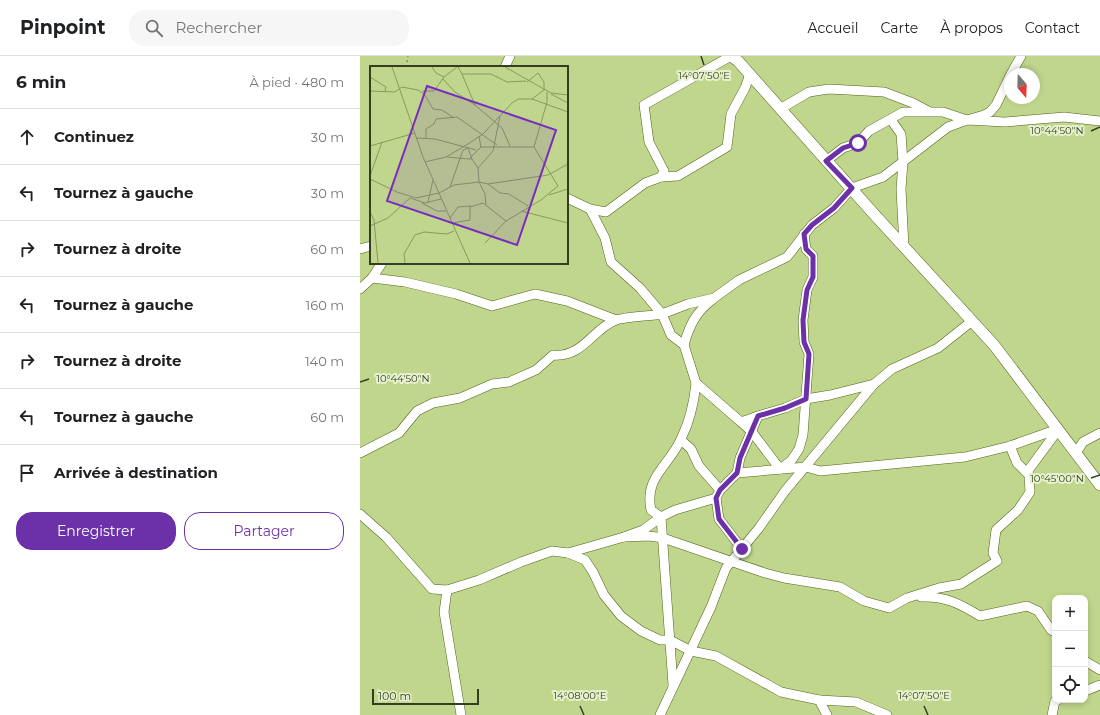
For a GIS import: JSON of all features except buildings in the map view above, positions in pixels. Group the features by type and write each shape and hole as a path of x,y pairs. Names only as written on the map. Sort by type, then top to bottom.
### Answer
{"main road":[{"path":"731,56 750,74 826,161 994,345 1100,485"}],"street":[{"path":"505,66 510,56"},
{"path":"661,177 664,171 649,142 644,105 731,56"},
{"path":"1015,68 1021,56"},
{"path":"568,198 590,209 606,212 645,182 661,177 678,176 727,147 731,114 745,88 750,74"},
{"path":"673,686 661,517 651,510 648,497 652,484 681,440 694,407 696,383 684,345 690,324 701,308 739,280 787,257 812,225 834,208 852,188 878,179 903,162 948,127 984,114 993,109 1004,88"},
{"path":"780,109 809,92 830,89 884,92 930,111"},
{"path":"826,161 843,148 858,143 869,131 903,112 943,112 967,120 1005,122 1064,117 1100,121"},
{"path":"891,120 901,134 903,162 901,189 904,247"},
{"path":"590,209 604,238 611,262 640,288 662,314 671,335 684,345"},
{"path":"780,469 791,461 799,449 803,434 809,354 804,342 803,320 807,290 813,277 813,256 806,249 804,234"},
{"path":"360,249 370,246"},
{"path":"360,289 372,278 381,264"},
{"path":"372,278 405,282 456,294 492,306 534,294 567,301 616,320"},
{"path":"360,453 399,433 417,411 433,403 460,398 492,384 509,382 536,370 553,356 562,356 581,348 588,340 616,320 662,314 688,304 714,298"},
{"path":"660,715 691,650 726,568 785,491 874,384 892,369 938,348 972,321"},
{"path":"696,383 752,432 780,469"},
{"path":"741,422 785,408 806,399 830,396 874,384"},
{"path":"568,553 643,530 674,510 718,494 737,473 740,458 758,416"},
{"path":"737,473 806,467 820,471 965,457 1010,446 1058,429"},
{"path":"1026,472 1058,429"},
{"path":"1076,453 1084,442 1100,433"},
{"path":"681,440 691,449 699,466 718,494 719,519 742,549"},
{"path":"624,537 649,536 663,538 784,578 840,587 864,601 888,608 907,598 939,588 961,584 997,561 993,553 996,530 1018,510 1030,492 1030,475 1017,463 1010,446"},
{"path":"360,514 386,537 432,589 447,590 479,580 521,562 552,551 568,553 585,560 593,572 604,595 621,616 641,631 660,640 670,640 691,650 716,656 781,692 819,700 856,702 887,715"},
{"path":"447,590 444,612 461,715"},
{"path":"907,598 932,597 956,602 980,616 1027,606 1038,611 1053,631"},
{"path":"1088,663 1100,670"},
{"path":"1088,690 1100,685"},
{"path":"819,700 828,715"},
{"path":"1052,715 1055,703"}],"path":[{"path":"406,66 408,56"}],"route":[{"path":"742,549 719,519 716,507 716,498 720,490 737,473 740,458 758,416 785,408 806,399 809,354 804,342 805,330 803,320 807,290 813,277 813,256 806,249 804,234 812,225 834,208 852,188 826,161 843,148 858,143"}]}
